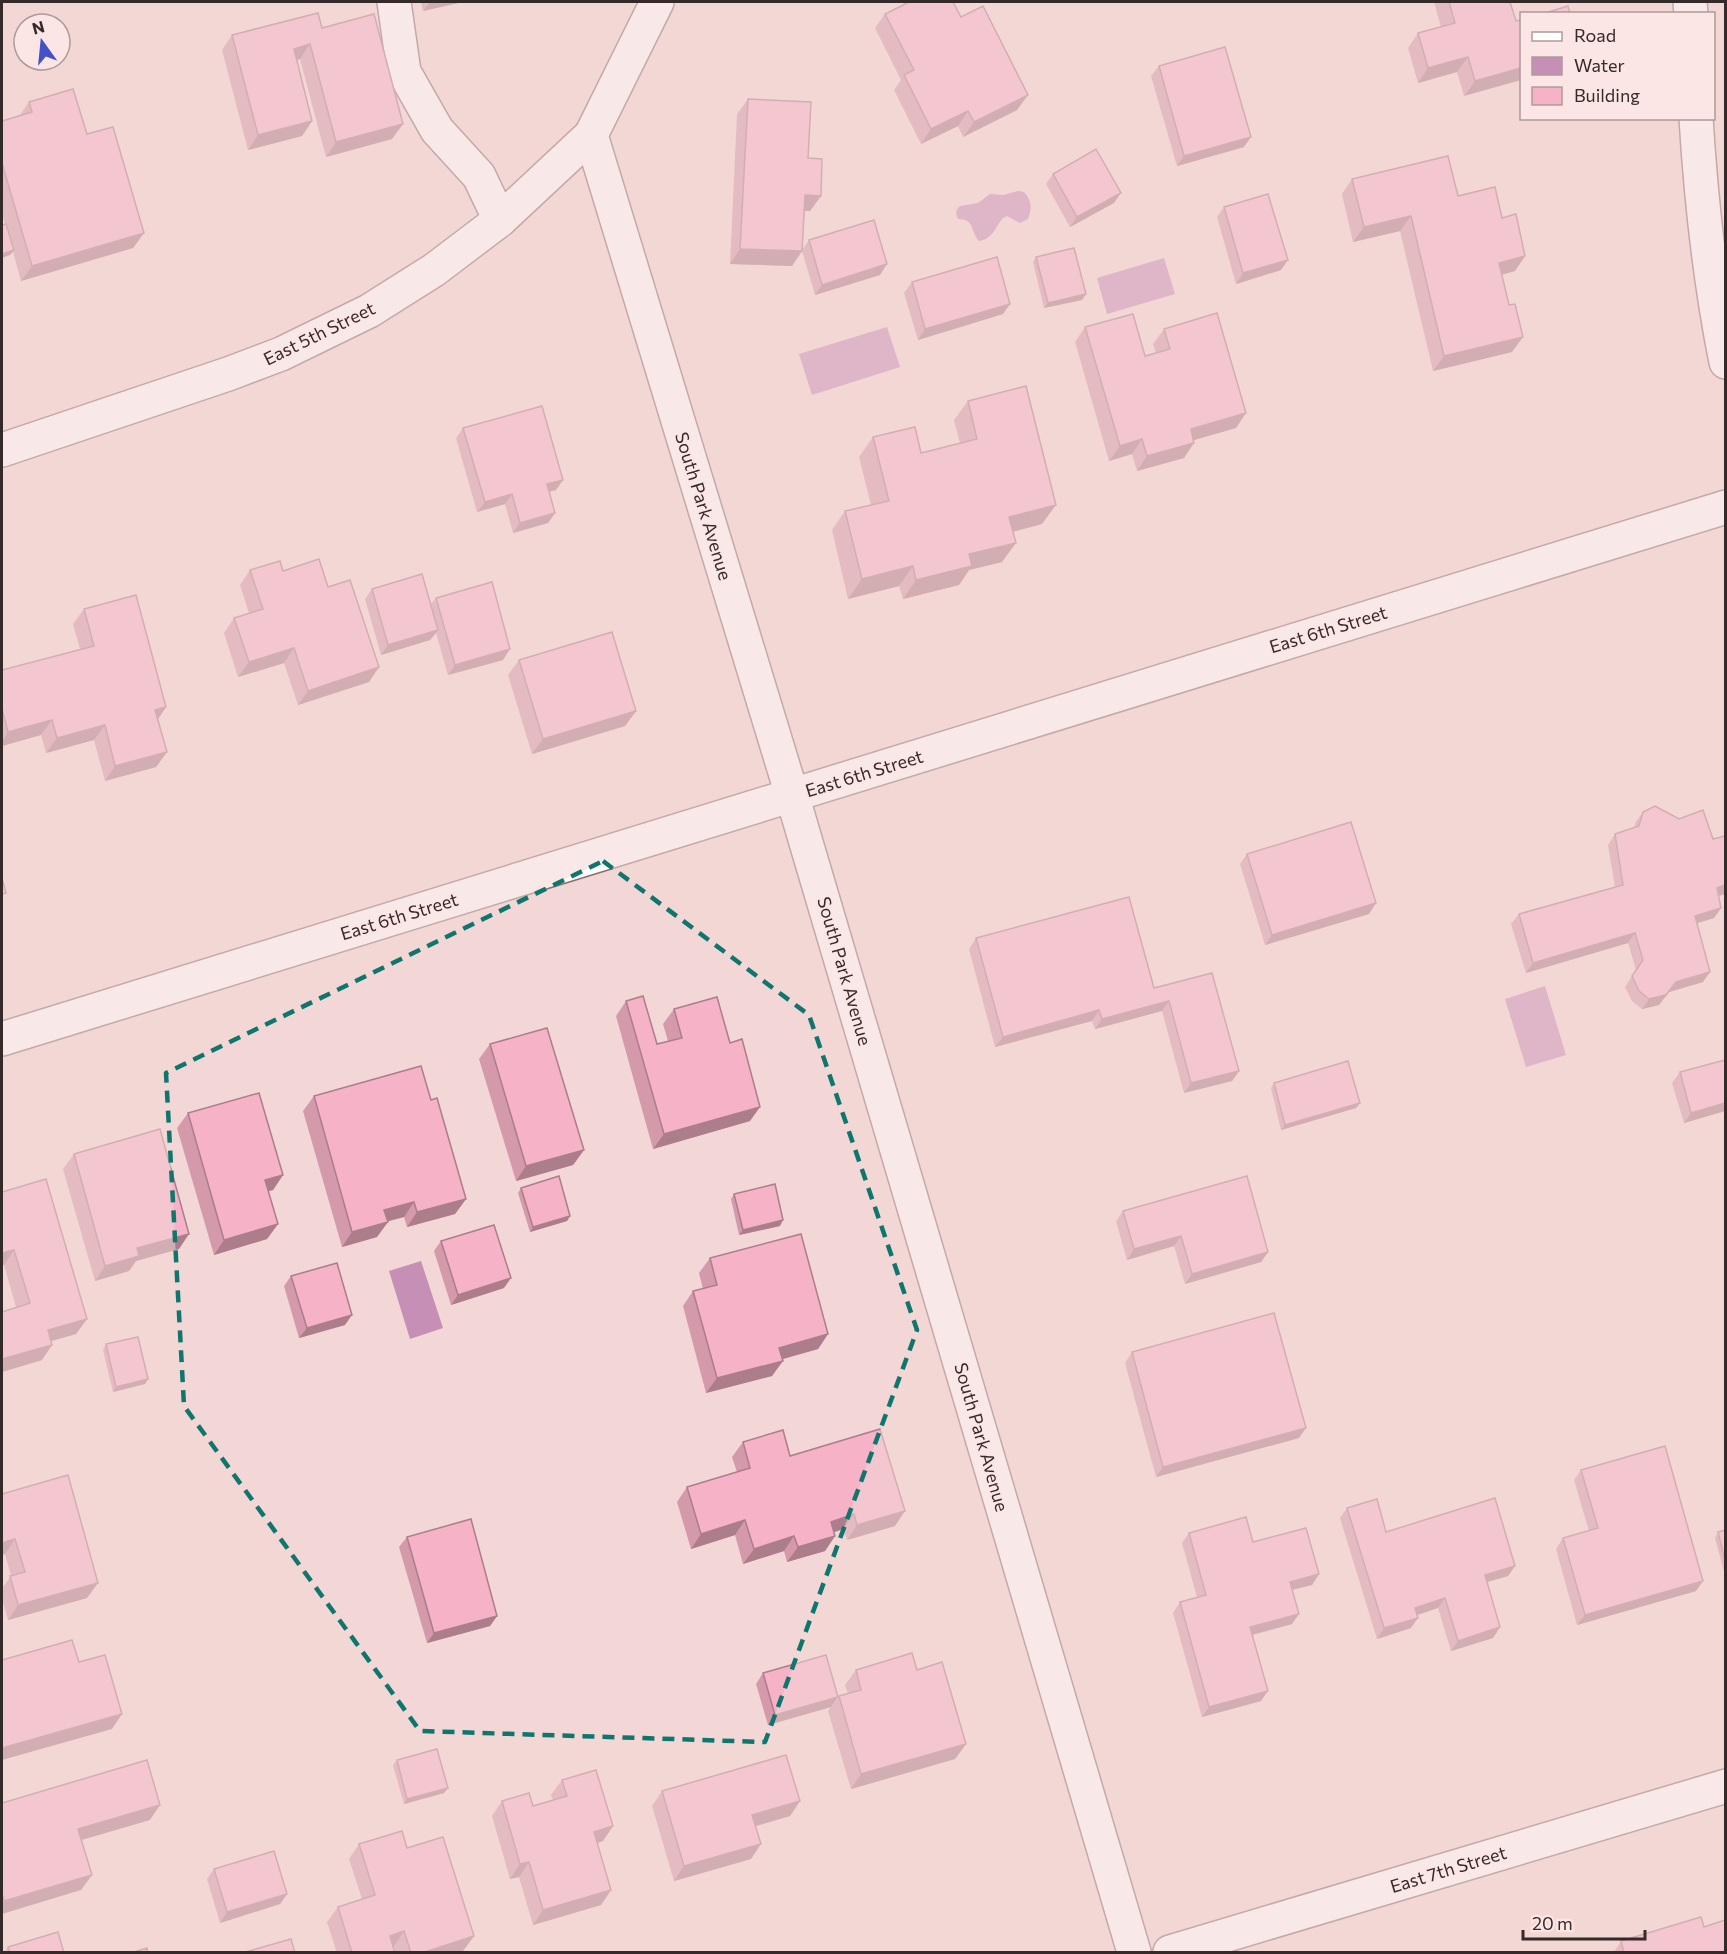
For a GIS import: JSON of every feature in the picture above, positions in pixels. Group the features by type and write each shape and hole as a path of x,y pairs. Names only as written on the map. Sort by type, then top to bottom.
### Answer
{"street":[{"path":"394,2 404,72 437,130 479,176 500,220"},
{"path":"591,135 657,2"},
{"path":"1696,120 1704,220 1725,362"},
{"name":"East 5th Street","path":"2,450 281,354 369,310 434,270 500,220 591,135"},
{"name":"South Park Avenue","path":"591,135 792,795 1134,1953"},
{"name":"East 6th Street","path":"2,1039 1725,507"},
{"name":"East 7th Street","path":"1170,1953 1725,1786"}],"highlighted area":[{"path":"603,861 809,1015 917,1330 765,1742 420,1731 184,1406 166,1073"}],"water":[{"path":"1018,191 1024,192 1029,198 1028,219 1020,223 1007,216 984,240 979,241 970,223 958,219 956,213 960,206 978,203 990,194 1003,195"},
{"path":"1164,258 1175,294 1107,314 1097,278"},
{"path":"887,327 900,367 812,395 799,354"},
{"path":"1545,986 1566,1055 1526,1067 1505,999"},
{"path":"421,1261 443,1328 410,1339 389,1271"}],"building":[{"path":"909,2 953,2 961,17 983,6 1028,95 974,122 968,111 931,129 904,75 914,70 885,14"},
{"path":"1449,2 1510,2 1516,21 1520,20 1520,68 1475,81 1468,57 1428,68 1418,33 1455,23"},
{"path":"1568,6 1570,12 1548,12"},
{"path":"318,13 322,28 374,14 403,124 336,142 310,44 294,49 312,121 258,135 232,35"},
{"path":"1225,47 1251,137 1184,156 1159,66"},
{"path":"73,89 87,134 113,127 144,233 32,266 2,163 2,121 32,112 29,102"},
{"path":"748,99 811,102 808,158 822,159 821,196 805,195 802,251 740,249"},
{"path":"1096,149 1121,193 1077,217 1053,174"},
{"path":"1448,156 1458,196 1495,187 1502,218 1516,214 1525,256 1499,263 1509,305 1515,304 1523,337 1444,356 1411,216 1364,227 1352,179"},
{"path":"1268,194 1288,260 1243,273 1224,207"},
{"path":"874,220 887,264 822,285 809,240"},
{"path":"6,224 14,250 2,254 2,225"},
{"path":"1074,248 1086,294 1048,303 1036,257"},
{"path":"997,257 1010,304 925,329 912,282"},
{"path":"1217,313 1246,413 1191,429 1194,443 1147,456 1142,439 1120,446 1085,327 1133,314 1145,356 1170,349 1164,329"},
{"path":"1026,386 1056,505 1009,517 1016,543 969,554 972,566 916,580 913,566 862,579 845,511 889,501 873,437 915,427 921,453 977,439 968,401"},
{"path":"542,406 563,480 547,484 555,513 520,523 512,494 485,502 463,428"},
{"path":"319,559 328,587 350,580 379,667 308,691 294,648 249,662 234,618 263,609 250,570 280,561 283,571"},
{"path":"422,574 438,630 388,645 372,589"},
{"path":"492,582 510,649 455,665 436,598"},
{"path":"136,595 166,707 155,710 167,752 115,766 105,725 57,738 52,720 8,732 2,709 2,670 94,646 84,609"},
{"path":"612,632 636,711 543,739 519,660"},
{"path":"1655,806 1679,819 1703,810 1713,839 1725,836 1725,885 1717,888 1721,908 1695,916 1710,972 1676,982 1666,995 1649,999 1639,991 1632,976 1643,960 1635,933 1533,963 1519,914 1623,885 1615,834 1639,826 1643,812"},
{"path":"1351,822 1376,903 1272,935 1247,854"},
{"path":"2,878 6,893 2,894"},
{"path":"1129,897 1154,988 1212,973 1239,1071 1191,1083 1169,1001 1102,1019 1099,1010 1003,1037 976,938"},
{"path":"643,996 657,1044 682,1038 674,1009 717,997 730,1043 742,1039 760,1107 664,1134 626,1001"},
{"path":"547,1028 584,1150 526,1166 490,1044"},
{"path":"1725,1060 1725,1103 1691,1113 1680,1072"},
{"path":"1348,1061 1360,1103 1285,1125 1274,1083"},
{"path":"421,1066 431,1100 437,1098 466,1199 417,1212 414,1202 384,1210 388,1222 352,1232 314,1096"},
{"path":"259,1093 283,1175 265,1180 278,1224 224,1240 188,1113"},
{"path":"160,1129 189,1234 137,1248 139,1256 105,1266 74,1154"},
{"path":"559,1176 570,1216 533,1227 521,1188"},
{"path":"1247,1176 1268,1252 1192,1274 1181,1236 1134,1249 1123,1211"},
{"path":"46,1179 87,1319 48,1330 52,1345 2,1359 2,1312 30,1303 14,1250 2,1253 2,1192"},
{"path":"775,1184 783,1220 743,1230 734,1194"},
{"path":"494,1225 511,1278 458,1295 441,1241"},
{"path":"801,1234 828,1334 779,1348 783,1361 717,1378 693,1291 717,1285 710,1258"},
{"path":"337,1263 352,1315 307,1328 291,1276"},
{"path":"1274,1313 1306,1428 1163,1467 1132,1352"},
{"path":"138,1337 148,1379 116,1387 106,1344"},
{"path":"880,1429 905,1511 857,1525 854,1514 831,1522 835,1536 798,1547 794,1536 754,1549 745,1520 701,1534 687,1487 750,1468 743,1442 783,1430 790,1456"},
{"path":"1665,1446 1703,1581 1585,1615 1563,1538 1598,1528 1581,1470"},
{"path":"68,1475 98,1583 18,1605 10,1576 25,1572 15,1539 2,1543 2,1494"},
{"path":"1495,1498 1515,1566 1485,1575 1500,1627 1458,1641 1445,1598 1415,1608 1418,1618 1384,1628 1347,1508 1377,1499 1386,1532"},
{"path":"1246,1517 1253,1542 1306,1528 1319,1574 1290,1582 1299,1614 1250,1627 1268,1691 1209,1707 1180,1602 1206,1595 1189,1533"},
{"path":"471,1519 497,1616 434,1633 407,1537"},
{"path":"1725,1530 1725,1560 1718,1532"},
{"path":"72,1640 79,1662 105,1655 122,1714 2,1748 2,1660"},
{"path":"912,1653 917,1670 942,1662 966,1744 861,1774 839,1696 861,1690 856,1670"},
{"path":"826,1655 838,1697 775,1715 763,1673"},
{"path":"437,1749 448,1788 407,1799 397,1760"},
{"path":"786,1755 800,1801 752,1815 761,1844 684,1866 662,1791"},
{"path":"147,1760 160,1805 78,1829 92,1875 4,1901 2,1894 2,1803"},
{"path":"596,1770 613,1826 594,1832 611,1890 543,1910 529,1862 520,1864 502,1801 529,1793 533,1806 567,1796 562,1780"},
{"path":"402,1831 407,1848 443,1837 474,1936 422,1953 411,1953 404,1931 390,1936 395,1953 352,1953 338,1907 375,1895 359,1844"},
{"path":"274,1851 287,1894 227,1912 214,1869"},
{"path":"1701,1917 1704,1927 1725,1920 1725,1953 1624,1953 1621,1941"},
{"path":"58,1932 64,1953 10,1953 8,1947"},
{"path":"291,1939 295,1953 242,1953"},
{"path":"147,1948 148,1953 131,1953"}]}
